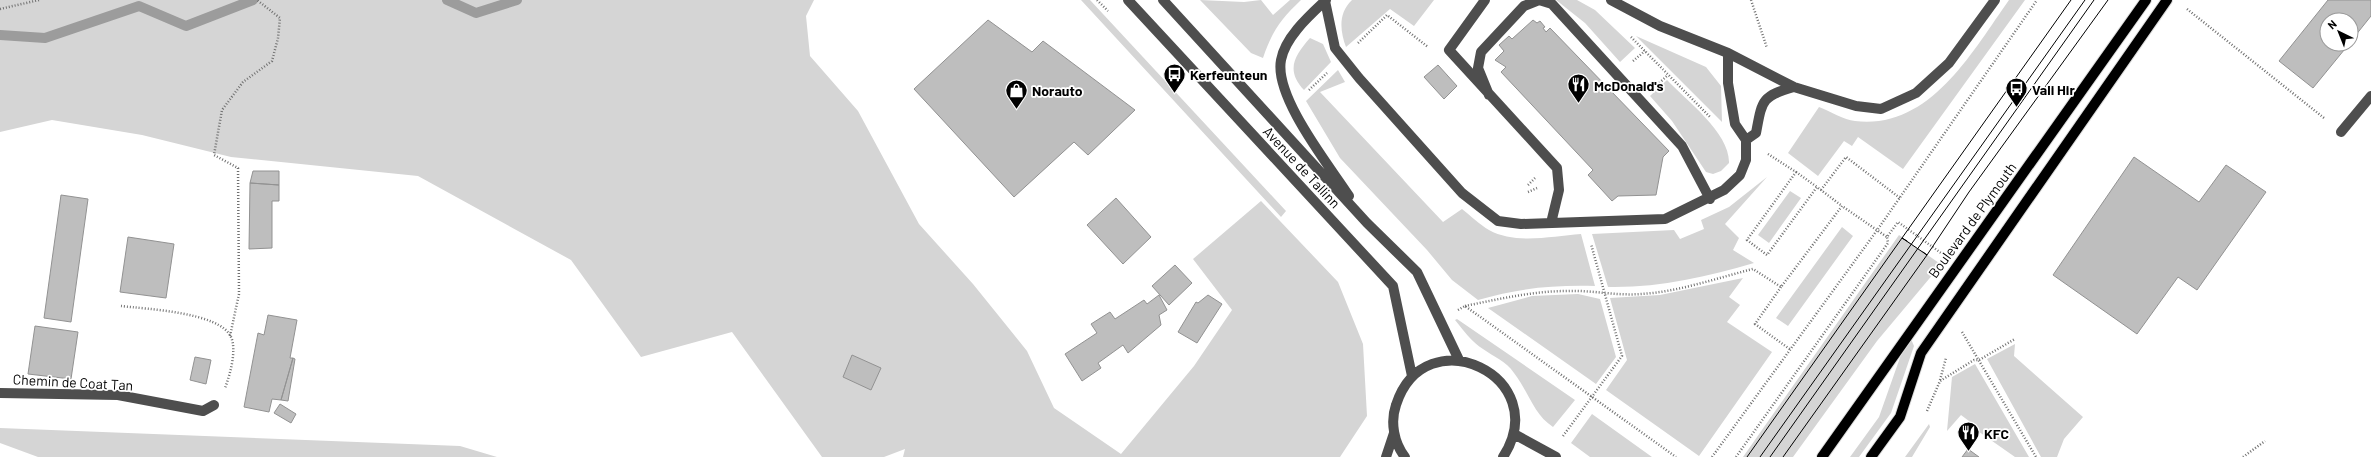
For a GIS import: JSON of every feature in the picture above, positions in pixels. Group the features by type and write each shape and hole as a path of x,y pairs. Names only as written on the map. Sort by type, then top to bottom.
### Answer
{"main road":[{"name":"Boulevard de Plymouth","path":"1822,457 1957,264 2146,0"},
{"path":"1871,457 1900,417 1921,353 2167,0"}],"street":[{"name":"Avenue de Tallinn","path":"1128,0 1393,286 1412,376"},
{"name":"Avenue de Tallinn","path":"1163,0 1367,223 1417,272 1459,360"},
{"path":"1325,0 1296,29 1281,59 1280,77 1291,107 1367,223"},
{"path":"1325,0 1335,48 1360,78 1462,193 1496,220 1521,224 1665,219 1710,199 1724,190 1740,175 1746,160 1746,140 1734,124 1728,83 1728,53"},
{"path":"1484,0 1449,50 1557,168 1559,190 1551,223"},
{"path":"1489,95 1478,68 1481,52 1524,6 1538,0 1552,4 1682,146 1710,199"},
{"path":"1612,1 1660,26 1728,53 1794,86 1856,106 1881,109 1916,93 1949,63 1995,0"},
{"path":"1746,140 1756,133 1761,106 1771,93 1794,86"},
{"path":"2341,132 2371,96"},
{"path":"1405,457 1394,433 1393,412 1400,392 1412,376 1434,363 1459,360 1479,365 1496,376 1509,393 1515,413 1514,434 1503,457"},
{"name":"Chemin de Coat Tan","path":"0,393 118,395 203,411 214,405"},
{"path":"1386,457 1394,433"},
{"path":"1514,434 1553,455"}],"path":[{"path":"0,10 40,0"},
{"path":"214,405 226,387 233,354 230,336 239,294 238,168 214,155 222,110 244,82 272,61 278,38 280,18 257,0"},
{"path":"1752,0 1769,55"},
{"path":"1712,457 1878,229 2037,0"},
{"path":"2154,18 2184,7 2341,132"},
{"path":"1387,15 1428,47"},
{"path":"1821,190 1846,157 1900,198"},
{"path":"1796,172 1817,187"},
{"path":"1736,457 1888,243 1887,237 1878,229 1842,206 1755,324 1790,350"},
{"path":"1553,455 1591,398 1622,356 1604,294 1586,222"},
{"path":"1887,237 1898,222 1957,264"},
{"path":"1439,318 1466,306 1524,294 1569,291 1604,294 1642,294 1690,285 1753,269 1781,287"},
{"path":"121,306 206,318 221,326 230,336"},
{"path":"1466,306 1591,398 1676,457"},
{"path":"1960,328 2036,457"},
{"path":"1923,417 1940,381 1974,360 1979,360 2015,339"},
{"path":"2243,457 2265,441"}],"shaded area":[{"path":"0,0 814,0 806,16 810,56 858,111 919,224 973,284 1027,351 1054,408 1121,454 1194,366 1232,310 1193,259 1261,201 1338,282 1363,344 1367,416 1340,457 903,457 905,449 884,457 822,457 732,332 641,357 571,260 418,176 231,157 142,135 52,120 0,132"},
{"path":"1081,0 1090,0 1286,211 1281,217"},
{"path":"1200,0 1244,2 1261,0 1273,15 1290,0 1301,0 1278,26 1270,40 1263,58 1251,53"},
{"path":"1352,0 1434,0 1414,26 1390,9 1346,47 1342,35 1342,16 1347,5"},
{"path":"1556,0 1577,0 1595,10 1635,48 1620,62 1585,23"},
{"path":"2009,0 2025,0 1903,169 1858,137 1852,146 1844,141 1818,176 1788,153 1819,107 1855,121 1882,121 1906,113 1927,100 1964,64"},
{"path":"1636,36 1706,67 1721,86 1722,122"},
{"path":"1310,38 1323,44 1331,62 1304,90 1298,83 1295,76 1294,63 1300,50"},
{"path":"1338,70 1345,82 1320,92 1443,222 1462,209 1489,230 1500,235 1522,238 1546,238 1581,234 1595,286 1536,288 1478,300 1452,280 1427,250 1340,158 1306,101"},
{"path":"1667,80 1706,118 1723,140 1729,163 1721,171 1713,174 1706,172 1672,121 1650,96"},
{"path":"1767,177 1725,224 1739,238 1733,250 1754,263 1718,273 1664,284 1608,287 1592,234 1674,230 1680,239 1704,229 1701,220 1729,207"},
{"path":"1790,191 1801,198 1769,243 1758,235"},
{"path":"1842,227 1853,236 1788,326 1776,318"},
{"path":"1899,235 1939,263 1934,273 1877,341 1793,457 1743,457"},
{"path":"1743,278 1729,297 1740,305 1727,322 1772,352 1699,456 1606,390 1627,360 1610,298 1660,295"},
{"path":"1578,294 1600,299 1616,357 1596,384 1488,308 1532,296"},
{"path":"1457,319 1575,400 1553,427 1541,416 1511,369 1504,362 1475,343 1455,320"},
{"path":"1911,339 1914,346 1891,413 1859,457 1850,457 1879,417 1902,352"},
{"path":"2015,344 2014,356 2083,417 2064,439 2057,457 2041,457 1987,359"},
{"path":"1975,364 2029,457 2015,457 1975,429 1966,427 1969,421 1961,415 1947,431 1952,377"},
{"path":"1592,414 1652,457 1590,457 1571,443"},
{"path":"1929,424 1930,427 1912,457 1905,457"},
{"path":"0,428 460,446 497,457 38,457 0,443"}],"building":[{"path":"2328,0 2371,0 2371,16 2359,31 2359,12 2319,12 2319,52 2342,52 2313,88 2279,61"},
{"path":"988,20 1032,52 1043,41 1135,110 1088,155 1074,142 1014,197 914,89"},
{"name":"McDonald's","path":"1533,20 1537,23 1540,21 1545,27 1543,28 1546,32 1550,28 1669,151 1663,157 1656,195 1618,196 1612,201 1588,175 1593,170 1501,72 1506,67 1495,60 1504,51 1499,45 1509,36 1512,39"},
{"path":"1438,65 1457,86 1444,99 1424,77"},
{"path":"2134,157 2199,202 2226,165 2266,192 2197,290 2178,277 2137,334 2053,275"},
{"path":"253,171 279,171 279,185 250,183"},
{"path":"250,183 279,185 279,201 272,201 272,248 249,249"},
{"path":"61,195 88,199 71,322 44,318"},
{"path":"1116,198 1151,237 1123,264 1087,225"},
{"path":"128,237 174,244 166,298 120,292"},
{"path":"1175,265 1192,283 1169,305 1152,286"},
{"path":"1159,295 1167,310 1159,315 1161,325 1128,353 1123,345 1098,363 1101,368 1082,381 1065,354 1097,333 1091,324 1110,312 1115,319 1144,300 1147,304"},
{"path":"1208,295 1222,304 1197,343 1178,332 1196,302 1198,303"},
{"path":"268,315 297,320 290,358 293,358 281,400 272,399 269,412 244,407 258,333 264,335"},
{"path":"35,326 78,332 71,379 28,374"},
{"path":"852,355 881,368 871,390 843,377"},
{"path":"195,357 211,360 206,384 190,380"},
{"path":"293,358 295,359 288,401 281,400"},
{"path":"280,404 296,414 291,423 274,413"},
{"name":"KFC","path":"1968,449 1979,457 1962,457"}],"waterway":[{"path":"0,35 45,38 139,6 186,26 253,0"},
{"path":"447,0 476,13 517,0"}],"tram line":[{"path":"2071,0 1902,238 1927,255 1969,192 2108,0"},
{"path":"1760,457 2085,0"},
{"path":"1770,457 2094,0"},
{"path":"1747,457 1902,238 1907,241"},
{"path":"1783,457 1927,255 1923,252"}],"place":[{"name":"Kerfeunteun","path":"1175,94"},
{"name":"McDonald's","path":"1578,104"},
{"name":"Vali Hir","path":"2016,108"},
{"name":"Norauto","path":"1016,110"},
{"name":"KFC","path":"1969,452"}]}
